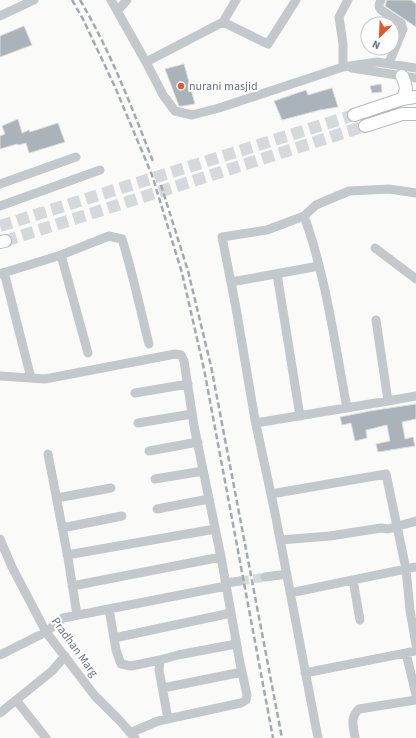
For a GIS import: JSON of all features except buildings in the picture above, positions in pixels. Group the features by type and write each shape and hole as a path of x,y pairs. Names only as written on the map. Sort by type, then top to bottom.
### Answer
{"main road":[{"path":"402,76 407,89 402,99"},
{"path":"354,115 402,99 416,97"},
{"path":"365,126 402,114 416,114"}],"street":[{"path":"0,16 34,0"},
{"path":"110,0 146,62 163,95 175,111 192,115 343,67 377,62 416,68"},
{"path":"117,11 127,0"},
{"path":"146,62 223,22 236,0"},
{"path":"223,22 268,44 296,0"},
{"path":"343,67 343,44 339,17 348,0"},
{"path":"381,0 379,7 381,10 402,26 389,63"},
{"path":"343,67 416,78"},
{"path":"0,184 76,157"},
{"path":"0,206 100,170"},
{"path":"318,738 256,423 222,237 267,230 304,216 316,205 349,191 389,189 415,194"},
{"path":"304,216 319,266 347,408"},
{"path":"31,378 2,273 61,255 109,236 122,239 132,270 149,344"},
{"path":"375,248 416,279"},
{"path":"61,255 88,354"},
{"path":"231,282 319,266"},
{"path":"277,274 300,416"},
{"path":"376,320 388,402"},
{"path":"0,376 45,379 175,354 181,355 184,361 192,414 247,695 246,700 241,703 158,721 133,735"},
{"path":"135,394 188,384"},
{"path":"256,423 388,402 416,396"},
{"path":"138,423 192,414"},
{"path":"149,451 198,442"},
{"path":"48,454 77,615"},
{"path":"155,479 203,471"},
{"path":"271,494 386,474 406,569 410,610 416,645"},
{"path":"57,498 111,488"},
{"path":"157,509 209,499"},
{"path":"62,528 122,516"},
{"path":"280,540 330,536 388,528 416,521"},
{"path":"67,555 215,529"},
{"name":"Pradhan Marg","path":"0,539 12,568 46,632 95,696 133,735"},
{"path":"72,586 221,557"},
{"path":"290,593 416,567"},
{"path":"265,577 286,574"},
{"path":"352,580 360,620"},
{"path":"0,655 46,632 63,618 240,581"},
{"path":"108,608 116,650 121,664 131,666 236,644"},
{"path":"114,638 231,613"},
{"path":"305,673 416,651"},
{"path":"406,653 416,695"},
{"path":"0,713 52,671 65,656"},
{"path":"160,660 159,670 168,719"},
{"path":"163,688 242,672"},
{"path":"16,700 46,738"},
{"path":"354,737 352,722 354,714 358,709 416,700"}],"tunnel":[{"path":"0,226 354,115"},
{"path":"5,241 365,126"},
{"path":"240,581 265,577"}],"railway":[{"path":"72,0 83,19 115,87 152,175 182,273 204,369 273,738"},
{"path":"80,0 102,40 129,101 154,164"},
{"path":"161,185 188,271 211,366 282,738"}],"place":[{"name":"nurani masjid","path":"181,86"}]}
